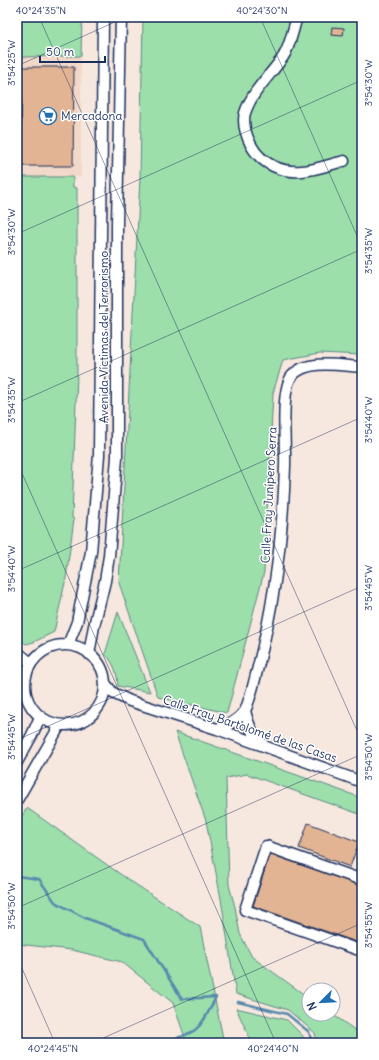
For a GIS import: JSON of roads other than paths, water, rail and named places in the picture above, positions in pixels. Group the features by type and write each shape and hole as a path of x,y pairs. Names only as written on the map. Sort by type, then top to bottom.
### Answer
{"street":[{"name":"Avenida Víctimas del Terrorismo","path":"68,645 77,622 91,552 99,455 103,17"},
{"name":"Avenida Víctimas del Terrorismo","path":"89,654 109,556 117,457 117,224 121,17"},
{"path":"297,17 284,56 270,76 254,92 245,114 244,132 254,150 266,163 284,170 302,171 344,161"},
{"name":"Calle Fray Junípero Serra","path":"266,746 254,736 248,724 246,711 266,637 278,567 284,494 287,387 291,376 308,365 320,364 362,367"},
{"path":"68,645 79,648 89,654 97,662 103,672 105,683 104,694 100,705 93,715 72,725 60,725 49,722 40,717 32,708 27,697 25,686 27,674 31,664 38,655 47,649 68,645"},
{"path":"17,652 31,664"},
{"name":"Calle Fray Bartolomé de las Casas","path":"105,683 113,693 130,701 266,746 362,782"},
{"name":"Calle Fray Bartolomé de las Casas","path":"100,705 112,700 130,701"},
{"path":"217,729 229,725 239,719 246,711"},
{"path":"17,762 40,717"},
{"path":"17,800 60,725"},
{"path":"362,880 266,846 245,910 362,951"}],"waterway":[{"path":"17,876 39,879 55,902 85,918 144,939 182,999 216,997 199,1027 182,1036 159,1043"},
{"path":"238,1002 287,1014 309,1032 312,1043"}],"place":[{"name":"Mercadona","path":"48,116"}]}
